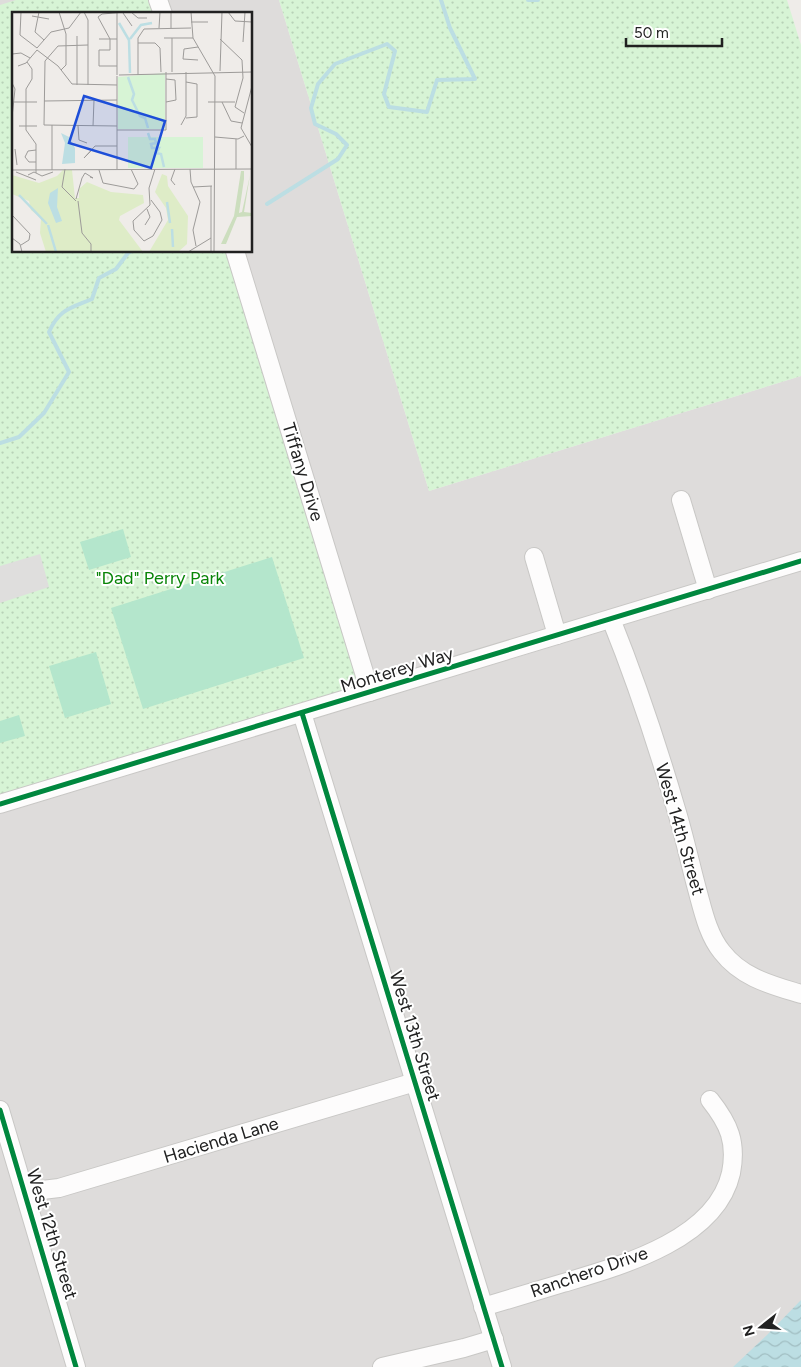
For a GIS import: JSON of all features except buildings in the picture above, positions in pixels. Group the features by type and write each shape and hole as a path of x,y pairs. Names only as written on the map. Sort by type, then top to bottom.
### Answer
{"street":[{"name":"Tiffany Drive","path":"235,252 370,692"},
{"path":"681,500 708,590"},
{"path":"534,557 557,635"},
{"name":"Monterey Way","path":"0,804 801,561"},
{"name":"West 14th Street","path":"611,619 639,692 676,810 711,934 721,952 746,974 764,983 801,994"},
{"name":"West 13th Street","path":"302,713 502,1367"},
{"name":"Hacienda Lane","path":"25,1192 59,1188 415,1082"},
{"name":"Ranchero Drive","path":"483,1307 634,1260 679,1236 706,1216 724,1193 729,1179 733,1151 728,1126 710,1100"},
{"name":"West 12th Street","path":"0,1110 76,1367"},
{"path":"382,1367 494,1339"}],"shaded area":[{"path":"0,0 279,0 429,491 801,376 801,552 0,796"},
{"path":"40,554 49,587 0,603 0,566"},
{"path":"801,571 801,1367 0,1367 0,814"}],"green space":[{"name":"\"Dad\" Perry Park","path":"16,0 151,0 154,12 12,12 12,252 228,252 358,675 355,685 348,690 0,796 0,5"},
{"path":"279,0 787,0 801,45 801,376 429,491"},
{"path":"123,529 131,557 89,570 80,542"},
{"path":"272,557 304,658 143,709 111,608"},
{"path":"96,652 111,704 65,718 49,666"},
{"path":"19,715 25,736 0,743 0,721"}],"water":[{"path":"801,1300 801,1367 733,1367 767,1335"}],"waterway":[{"path":"267,204 338,159 347,145 336,134 315,124 311,108 318,84 335,64 387,44 395,51 384,94 389,107 427,112 437,80 475,79 450,28 441,0"},
{"path":"528,0 538,0"},
{"path":"0,443 19,437 44,413 69,372 49,332 57,318 66,310 92,299 99,278 116,269 130,252"}],"cycle path":[{"path":"0,804 801,561"},
{"path":"302,713 502,1367"},
{"path":"0,1110 76,1367"}]}
